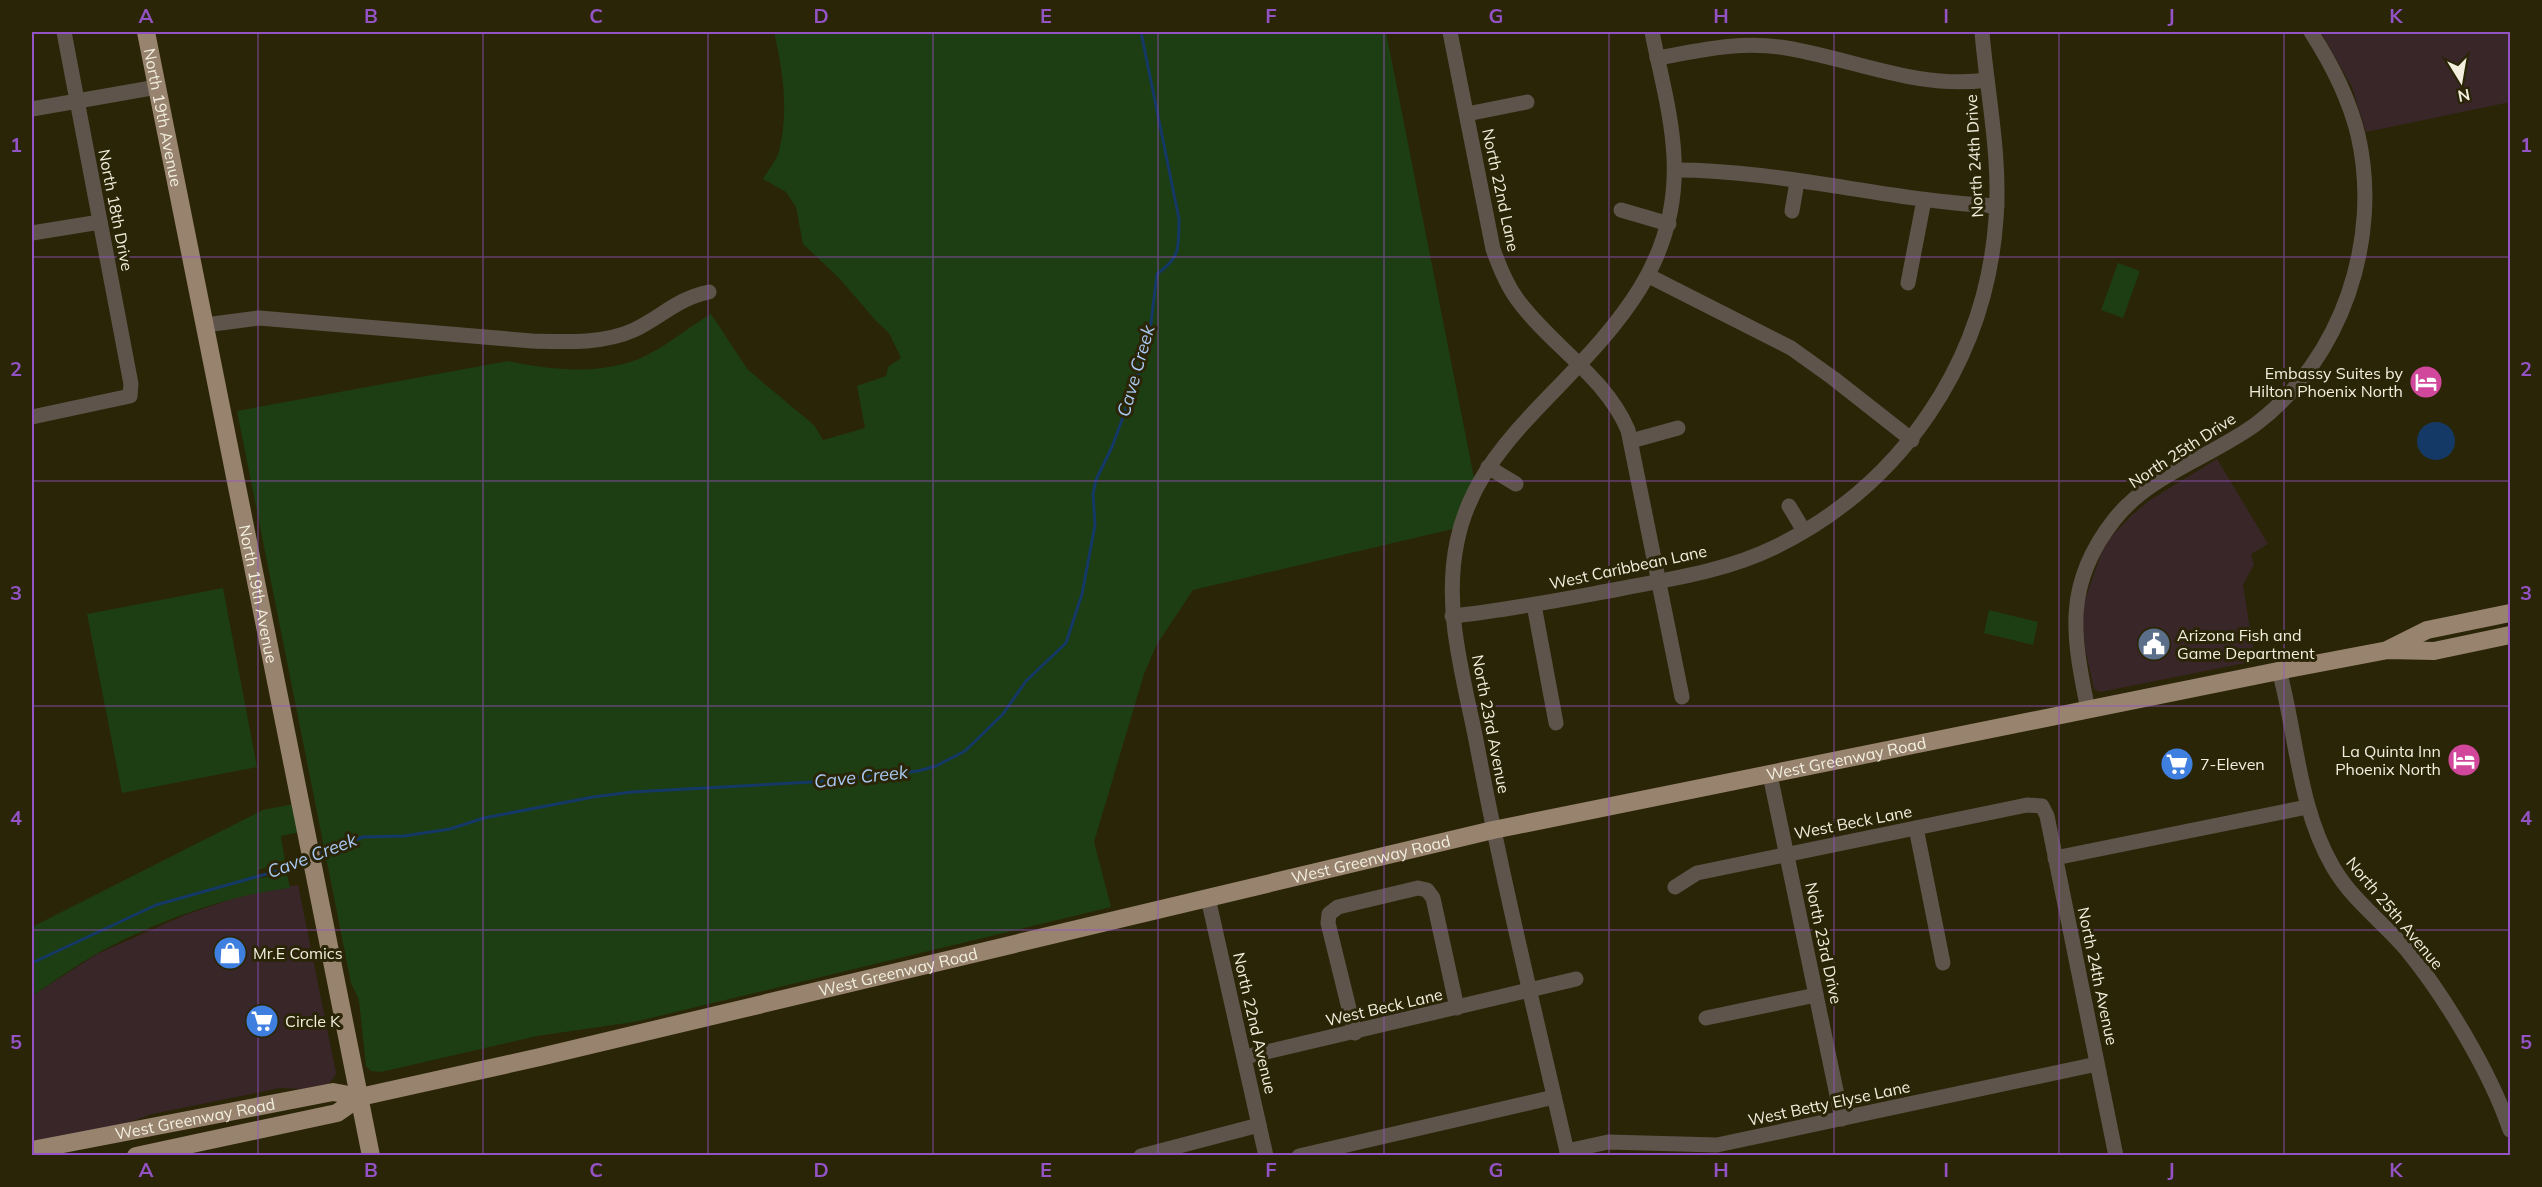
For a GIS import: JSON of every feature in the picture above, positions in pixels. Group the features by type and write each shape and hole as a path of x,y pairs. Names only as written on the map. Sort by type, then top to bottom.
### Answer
{"main road":[{"name":"North 19th Avenue","path":"146,32 314,882 371,1155"},
{"name":"West Greenway Road","path":"2388,650 2427,630 2511,613"},
{"name":"West Greenway Road","path":"136,1155 337,1113 360,1097 1493,830 2279,670 2388,650 2434,651 2511,635"},
{"name":"West Greenway Road","path":"32,1150 333,1092 360,1097"}],"street":[{"name":"North 18th Drive","path":"32,417 130,396 131,384 64,32"},
{"name":"North 22nd Lane","path":"1450,32 1493,249 1499,266 1516,298 1531,317 1612,399 1631,441 1682,698"},
{"name":"North 23rd Avenue","path":"1567,1153 1493,830 1452,616 1451,590 1457,539 1467,508 1488,467 1514,433 1617,323 1649,276 1669,224 1675,170 1672,137 1652,32"},
{"name":"North 24th Drive","path":"1911,440 1946,388 1970,336 1988,277 1996,206 1982,32"},
{"name":"North 25th Drive","path":"2088,710 2076,645 2076,603 2084,574 2109,527 2143,494 2235,439 2281,401 2316,359 2344,306 2363,230 2361,155 2348,105 2330,61 2311,32"},
{"path":"1657,58 1719,46 1760,45 1807,52 1931,81 1954,83 1987,80"},
{"path":"32,109 157,87"},
{"path":"1467,114 1527,102"},
{"path":"1675,170 1721,171 1924,200 1996,206"},
{"path":"1792,211 1797,182"},
{"path":"1908,283 1924,200"},
{"path":"1621,210 1669,224"},
{"path":"32,232 100,222"},
{"path":"1649,276 1791,348 1911,440"},
{"path":"205,325 259,318 532,341 577,341 610,338 636,329 688,297 709,292"},
{"path":"1631,441 1678,428"},
{"name":"West Caribbean Lane","path":"1452,616 1534,605 1659,581 1707,571 1761,553 1842,508 1872,483 1911,440"},
{"path":"1488,467 1516,484"},
{"path":"1789,506 1804,531"},
{"path":"1534,605 1556,723"},
{"name":"North 25th Avenue","path":"2279,670 2307,807 2341,881 2362,906 2405,948 2460,1026 2511,1130"},
{"name":"North 23rd Drive","path":"1770,775 1842,1119"},
{"name":"West Beck Lane","path":"1675,887 1697,873 2027,804 2042,806"},
{"name":"North 24th Avenue","path":"2042,806 2047,816 2116,1155"},
{"path":"2055,858 2307,807"},
{"path":"1916,828 1943,963"},
{"path":"1355,1033 1328,923 1329,914 1338,907 1418,888 1427,890 1433,898 1457,1008"},
{"name":"North 22nd Avenue","path":"1208,898 1266,1155"},
{"path":"1530,990 1576,979"},
{"name":"West Beck Lane","path":"1245,1057 1355,1033 1530,990"},
{"path":"1706,1018 1816,994"},
{"name":"West Betty Elyse Lane","path":"1567,1153 1608,1142 1717,1145 2097,1064"},
{"path":"1299,1155 1554,1097"},
{"path":"1141,1155 1259,1125"}],"shaded area":[{"path":"2321,32 2510,32 2510,102 2366,132 2352,87"},
{"path":"2217,459 2268,544 2251,554 2254,564 2243,585 2255,661 2100,692 2094,689 2085,648 2083,622 2084,603 2101,554 2112,536 2150,500"},
{"path":"298,885 336,1073 328,1084 303,1089 280,1088 152,1114 122,1125 32,1143 32,996 97,954 185,915 252,892"}],"green space":[{"path":"774,32 1386,32 1476,488 1461,527 1193,590 1157,644 1144,674 1094,842 1111,907 634,1022 537,1036 381,1072 371,1071 366,1066 359,1000 351,983 237,411 508,361 559,369 595,369 612,366 654,352 711,314 748,370 814,425 823,440 865,428 857,386 886,376 888,367 901,358 889,333 839,278 803,244 796,207 786,192 763,179 779,151 784,121 782,76"},
{"path":"2118,263 2140,271 2123,318 2101,310"},
{"path":"223,588 257,767 122,793 87,614"},
{"path":"1989,610 2038,622 2033,645 1984,633"},
{"path":"299,803 305,831 281,836 285,862 258,870 259,878 287,874 290,888 216,904 143,931 98,953 32,996 32,927 263,810"}],"water":[{"path":"2436,422 2449,428 2455,441 2449,454 2436,460 2423,454 2417,441 2423,428"}],"waterway":[{"name":"Cave Creek","path":"319,854 363,837 404,836 450,829 484,818 593,797 632,792 830,781 918,771 936,766 965,751 1003,714 1026,681 1066,643 1082,594 1095,525 1093,494 1096,480 1112,447 1136,382 1150,331 1157,274 1171,262 1177,250 1179,219 1141,32"},
{"name":"Cave Creek","path":"32,963 156,905 277,871 304,860"}],"place":[{"name":"Embassy Suites by Hilton Phoenix North","path":"2426,382"},
{"name":"Arizona Fish and Game Department","path":"2154,644"},
{"name":"La Quinta Inn Phoenix North","path":"2464,760"},
{"name":"7-Eleven","path":"2177,764"},
{"name":"Mr.E Comics","path":"230,953"},
{"name":"Circle K","path":"262,1021"}]}
